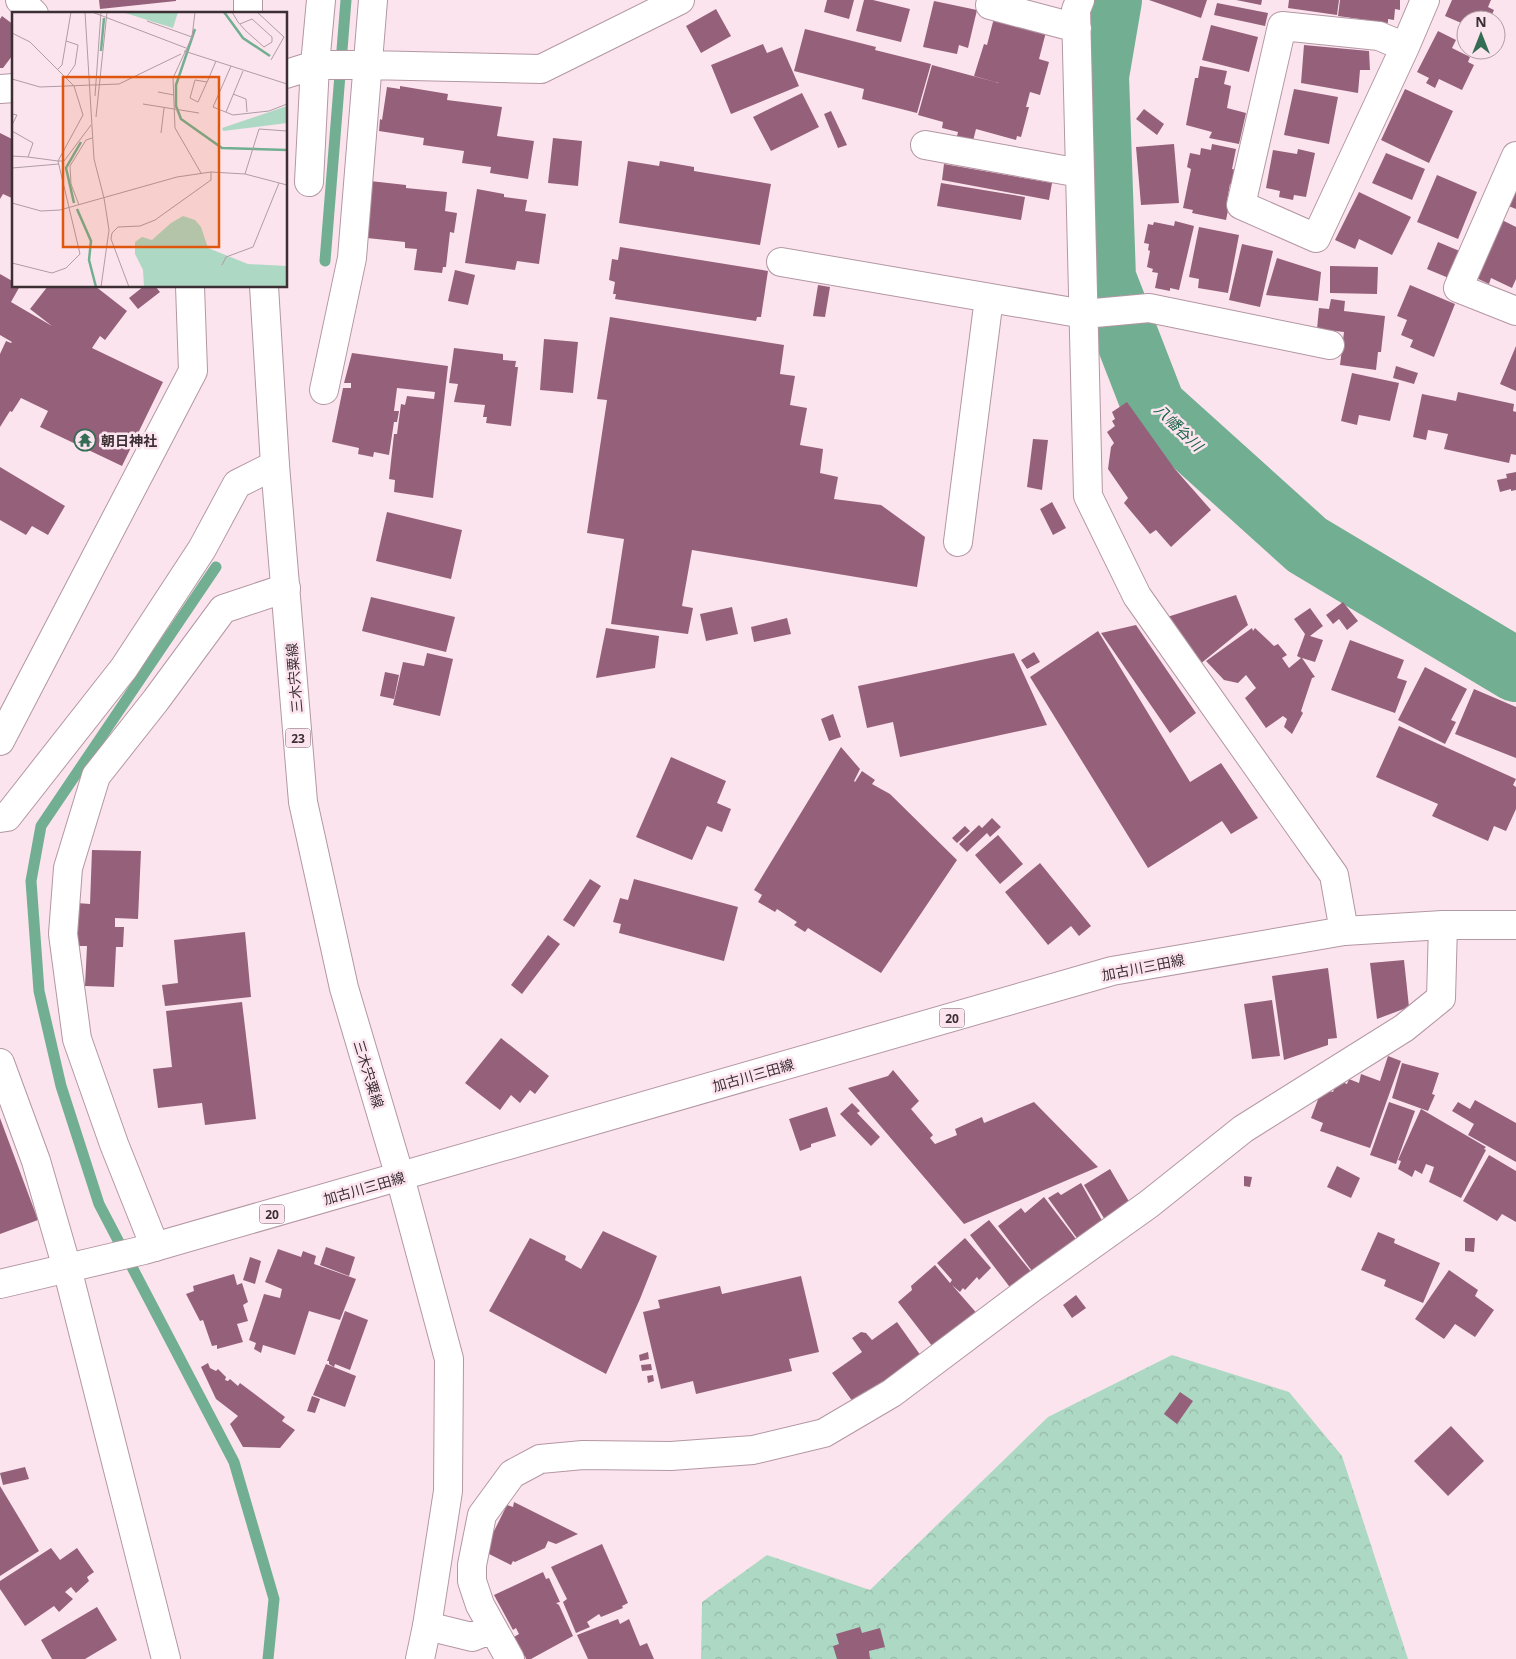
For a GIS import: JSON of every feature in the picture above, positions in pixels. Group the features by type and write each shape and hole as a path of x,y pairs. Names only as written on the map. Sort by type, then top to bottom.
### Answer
{"street":[{"path":"309,182 315,65 322,0"},
{"path":"324,390 352,258 372,0"},
{"path":"288,73 315,65 367,64 541,69 680,0"},
{"path":"1080,0 1076,10 1088,496 1137,596 1334,875 1344,931"},
{"path":"1405,47 1379,36 1282,26 1241,206 1316,238 1405,47 1425,0"},
{"path":"990,5 1077,28"},
{"path":"925,145 1080,173"},
{"path":"1516,156 1458,288 1516,311"},
{"path":"782,262 1084,314 1149,308 1330,345"},
{"path":"0,741 193,371 190,288"},
{"name":"三木宍粟線","path":"264,288 274,465 304,802 344,988 400,1178 449,1359 448,1491 420,1659"},
{"path":"958,542 988,298"},
{"path":"0,818 7,817 124,668 202,549 237,484 274,465"},
{"path":"150,1248 77,1039 62,934 68,868 96,776 156,700 222,609 286,588"},
{"path":"510,1659 480,1605 472,1581 472,1565 482,1515 512,1474 540,1459 583,1455 670,1456 753,1450 824,1433 892,1393 1033,1287 1149,1204 1243,1129 1404,1028 1441,998 1443,925"},
{"name":"加古川三田線","path":"0,1284 150,1248 400,1178 1112,971 1344,931 1443,925 1516,925"},
{"path":"0,1063 36,1161 68,1268 166,1659"},
{"path":"427,1626 472,1637 492,1629"}],"green space":[{"path":"1172,1355 1289,1392 1342,1456 1408,1659 701,1659 702,1602 767,1555 870,1590 1048,1417"}],"building":[{"path":"99,0 176,0 176,1 100,9"},
{"path":"827,0 854,0 849,19 824,12"},
{"path":"864,0 873,0 910,9 901,42 856,31"},
{"path":"1149,0 1207,0 1201,18"},
{"path":"1236,0 1262,0 1261,5"},
{"path":"1289,0 1339,0 1337,15 1288,8"},
{"path":"1340,0 1400,0 1400,10 1395,9 1394,20 1388,19 1388,23 1338,16"},
{"path":"1452,0 1491,0 1488,7 1494,10 1456,10 1456,21 1445,16"},
{"path":"934,1 977,10 968,48 959,45 957,54 923,47"},
{"path":"1217,3 1268,13 1265,26 1214,15"},
{"path":"716,9 731,36 701,53 686,26"},
{"path":"2,16 12,24 12,56 3,68 0,68 0,19"},
{"path":"994,18 1046,32 1039,59 1049,62 1040,95 1030,92 1026,107 1029,107 1021,137 1017,136 1016,140 976,129 973,141 957,136 958,132 942,128 943,122 918,115 932,65 999,83 974,76 984,44 987,45"},
{"path":"1211,25 1258,37 1249,72 1202,60"},
{"path":"805,29 876,47 875,50 931,64 917,113 862,99 864,89 794,71"},
{"path":"1438,31 1456,40 1452,48 1456,50 1456,60 1469,60 1468,62 1474,65 1462,90 1439,79 1435,88 1426,83 1429,78 1417,72"},
{"path":"763,44 767,53 782,47 799,86 731,114 711,65"},
{"path":"1304,45 1369,51 1370,70 1360,70 1358,93 1301,83"},
{"path":"1200,66 1227,71 1224,84 1231,86 1227,108 1246,113 1239,144 1209,138 1212,132 1186,125 1195,78 1198,78"},
{"path":"400,86 448,94 447,100 502,107 497,136 534,141 528,179 490,173 491,167 462,163 464,151 423,145 424,138 379,131 387,87 400,89"},
{"path":"1294,89 1338,97 1329,144 1284,135"},
{"path":"1405,89 1453,111 1429,163 1381,140"},
{"path":"802,93 819,127 771,151 753,117"},
{"path":"1144,109 1164,124 1157,135 1136,119"},
{"path":"831,111 847,145 838,148 824,114"},
{"path":"0,133 12,139 12,198 3,194 0,199"},
{"path":"553,138 582,141 578,186 548,183"},
{"path":"1174,144 1179,203 1141,205 1136,147"},
{"path":"1212,144 1236,149 1232,169 1237,170 1234,185 1230,184 1227,201 1230,201 1226,220 1192,213 1193,210 1183,208 1191,169 1187,167 1190,153 1200,155 1201,148 1211,150"},
{"path":"1298,149 1315,153 1306,197 1294,195 1293,200 1279,197 1280,191 1266,188 1273,150 1297,154"},
{"path":"1386,153 1425,169 1412,200 1372,183"},
{"path":"628,161 659,166 660,161 694,167 694,171 771,184 760,245 619,223"},
{"path":"944,164 1052,183 1049,200 942,180"},
{"path":"1437,175 1477,192 1458,239 1417,222"},
{"path":"370,181 406,185 406,188 447,192 445,211 457,213 454,233 450,232 446,267 443,267 442,273 414,270 417,249 405,248 405,242 367,238 371,201 368,200"},
{"path":"941,183 1025,197 1021,220 937,206"},
{"path":"1516,183 1516,209 1501,203"},
{"path":"477,189 504,194 504,197 527,200 525,211 546,214 539,264 517,261 515,270 465,263"},
{"path":"1359,192 1411,217 1392,255 1359,239 1355,249 1335,240"},
{"path":"1500,219 1516,227 1516,279 1512,288 1491,278 1489,284 1472,276"},
{"path":"1175,221 1194,226 1179,290 1170,288 1170,291 1155,288 1158,273 1152,272 1153,269 1147,267 1150,251 1148,250 1149,244 1144,243 1148,224 1153,225 1154,222 1174,226"},
{"path":"1199,227 1239,235 1228,293 1198,288 1199,279 1189,277"},
{"path":"1438,242 1462,252 1451,279 1427,269"},
{"path":"1242,244 1273,251 1260,307 1229,300"},
{"path":"620,247 768,271 761,317 757,317 756,321 615,299 616,294 613,294 615,282 609,280 612,259 618,260"},
{"path":"1277,258 1321,272 1318,301 1266,295"},
{"path":"1330,266 1378,267 1377,294 1330,293"},
{"path":"455,270 475,275 468,305 448,301"},
{"path":"0,274 12,281 12,288 19,288 11,302 52,326 30,309 46,288 98,288 127,311 105,340 100,336 92,348 163,382 122,466 40,427 48,411 21,398 0,427 0,354 6,341 12,342 0,335"},
{"path":"818,285 830,287 825,317 813,316"},
{"path":"1410,285 1455,304 1434,357 1410,347 1413,340 1401,335 1407,320 1397,316"},
{"path":"142,288 157,288 160,292 138,309 129,298"},
{"path":"1331,299 1345,301 1344,311 1385,316 1381,352 1378,352 1376,370 1340,365 1344,332 1317,329 1319,308 1329,309"},
{"path":"610,317 784,345 780,374 795,376 790,405 807,408 800,445 823,449 820,473 838,477 834,499 881,505 925,537 917,587 692,550 682,606 693,608 688,634 611,624 624,539 587,533 607,400 597,399"},
{"path":"544,339 578,342 573,393 540,390"},
{"path":"1516,346 1516,391 1500,384"},
{"path":"454,348 503,354 503,360 516,361 515,367 518,367 511,426 486,423 487,417 483,417 485,405 454,402 458,384 449,383"},
{"path":"352,353 448,366 433,498 394,492 395,480 389,479 394,434 397,434 401,404 405,405 407,396 434,399 435,392 397,388 394,411 399,411 397,422 394,422 389,455 374,452 373,457 358,454 359,448 332,442 343,388 351,388 351,383 344,383"},
{"path":"1396,366 1418,373 1414,384 1393,378"},
{"path":"1352,373 1399,383 1390,421 1359,415 1357,425 1341,421"},
{"path":"1458,392 1514,404 1513,411 1516,412 1516,455 1511,454 1509,463 1444,449 1448,434 1428,430 1426,440 1413,437 1422,394 1456,401"},
{"path":"1127,402 1174,468 1211,510 1171,547 1156,530 1150,534 1124,503 1128,498 1108,469 1111,447 1114,443 1107,432 1115,426 1112,421 1115,419 1112,412"},
{"path":"1033,439 1048,440 1042,490 1027,487"},
{"path":"0,467 65,506 48,535 32,526 26,535 0,520"},
{"path":"1516,472 1516,490 1511,491 1511,489 1500,492 1497,480 1507,478 1506,474"},
{"path":"1052,502 1066,528 1053,535 1040,509"},
{"path":"387,512 462,530 451,579 376,561"},
{"path":"1236,595 1248,625 1194,669 1161,619"},
{"path":"371,597 455,617 446,652 362,631"},
{"path":"1343,602 1358,621 1347,630 1339,619 1333,624 1326,615"},
{"path":"732,607 738,634 706,641 700,614"},
{"path":"1310,608 1323,626 1310,636 1323,640 1315,662 1302,658 1315,677 1312,678 1301,711 1303,713 1292,734 1284,727 1287,719 1283,716 1266,728 1245,698 1256,688 1246,675 1238,683 1224,680 1206,661 1252,628 1253,631 1255,628 1274,646 1278,644 1287,655 1282,658 1289,668 1301,658 1297,656 1305,634 1294,619"},
{"path":"787,618 791,634 754,642 751,627"},
{"path":"1136,625 1196,713 1170,733 1101,633"},
{"path":"606,628 659,636 655,668 596,678"},
{"path":"1098,631 1190,782 1221,763 1258,818 1231,834 1222,821 1148,868 1030,677"},
{"path":"1350,640 1404,660 1397,678 1407,681 1395,713 1331,690"},
{"path":"1034,652 1040,662 1027,669 1021,660"},
{"path":"427,653 453,659 440,716 393,705 403,662 424,666"},
{"path":"1014,653 1047,725 900,757 893,722 867,728 858,686"},
{"path":"1425,667 1467,689 1451,720 1456,722 1445,744 1398,720"},
{"path":"385,672 399,675 394,699 380,696"},
{"path":"1474,689 1516,707 1516,758 1455,734"},
{"path":"833,714 841,737 829,741 821,719"},
{"path":"1399,726 1516,779 1513,785 1516,787 1516,809 1506,831 1494,826 1488,841 1432,816 1438,804 1376,777"},
{"path":"841,747 860,769 855,782 862,771 875,780 872,784 890,794 957,860 881,973 808,928 805,932 794,925 797,922 777,909 775,912 758,902 762,895 754,890"},
{"path":"671,757 726,781 717,803 731,809 722,832 707,826 692,860 636,837"},
{"path":"992,818 1001,827 990,837 987,833 967,852 959,844 979,825 982,828"},
{"path":"965,826 970,831 957,843 952,838"},
{"path":"998,835 1023,864 1000,884 975,855"},
{"path":"92,850 141,851 138,919 115,918 115,927 124,927 123,947 116,947 114,987 85,986 87,946 76,946 77,903 90,904"},
{"path":"1040,863 1091,926 1079,936 1071,926 1048,945 1005,892"},
{"path":"590,879 601,886 574,927 563,920"},
{"path":"634,879 738,907 724,961 619,933 621,924 613,922 620,898 628,900"},
{"path":"245,932 251,997 165,1006 162,985 178,983 174,940"},
{"path":"548,935 560,944 522,994 511,985"},
{"path":"1404,960 1409,1007 1377,1019 1370,963"},
{"path":"1328,968 1337,1038 1328,1039 1328,1045 1284,1060 1272,976"},
{"path":"1272,1000 1280,1056 1252,1059 1244,1004"},
{"path":"242,1002 256,1119 205,1125 202,1103 158,1108 153,1069 172,1067 166,1011"},
{"path":"501,1038 549,1076 535,1094 530,1090 520,1103 511,1095 500,1110 465,1083"},
{"path":"1388,1056 1401,1061 1370,1148 1320,1131 1323,1123 1311,1118 1322,1089 1333,1092 1337,1080 1347,1084 1349,1079 1359,1083 1361,1074 1380,1081"},
{"path":"1402,1063 1439,1073 1432,1094 1435,1095 1428,1111 1392,1098"},
{"path":"893,1070 919,1101 911,1109 933,1135 930,1138 935,1144 957,1135 955,1129 982,1117 984,1123 1034,1102 1098,1167 964,1224 848,1088 888,1076"},
{"path":"1475,1100 1516,1123 1516,1162 1468,1135 1474,1124 1452,1111 1458,1102 1470,1109"},
{"path":"1389,1102 1415,1111 1396,1164 1370,1155"},
{"path":"852,1103 860,1111 857,1113 880,1137 871,1146 840,1114"},
{"path":"827,1107 836,1136 811,1144 811,1147 800,1151 789,1119"},
{"path":"1421,1109 1486,1147 1461,1198 1429,1182 1434,1167 1426,1164 1422,1174 1415,1170 1412,1177 1398,1169 1401,1161 1398,1160"},
{"path":"0,1118 38,1220 0,1234"},
{"path":"1489,1155 1516,1171 1516,1222 1502,1214 1497,1221 1463,1201"},
{"path":"1337,1166 1360,1178 1351,1198 1327,1187"},
{"path":"1110,1169 1131,1205 1105,1220 1084,1185"},
{"path":"1244,1176 1252,1177 1250,1187 1244,1186"},
{"path":"1081,1183 1104,1224 1079,1241 1048,1198 1058,1192 1061,1195"},
{"path":"1044,1197 1079,1243 1035,1275 998,1226 1021,1208 1025,1213"},
{"path":"989,1220 1033,1274 1012,1290 970,1235"},
{"path":"603,1231 657,1256 606,1374 489,1311 530,1238 566,1256 565,1260 581,1269"},
{"path":"1378,1232 1395,1239 1394,1243 1440,1263 1423,1303 1384,1286 1386,1280 1361,1270"},
{"path":"965,1238 991,1268 979,1280 977,1277 965,1290 963,1288 960,1292 952,1285 980,1317 936,1351 898,1302 912,1290 911,1286 935,1265 950,1283 952,1280 937,1263"},
{"path":"1465,1238 1475,1238 1474,1252 1465,1251"},
{"path":"326,1247 355,1257 349,1276 320,1265"},
{"path":"278,1249 301,1257 303,1251 316,1256 314,1264 356,1279 340,1320 309,1311 295,1355 263,1345 261,1353 254,1349 256,1343 249,1340 264,1294 280,1298 282,1289 265,1282"},
{"path":"250,1257 261,1261 255,1284 243,1280"},
{"path":"1449,1270 1478,1290 1475,1296 1494,1310 1475,1337 1455,1324 1444,1339 1415,1319"},
{"path":"234,1274 237,1285 242,1283 248,1302 243,1305 248,1321 237,1324 243,1342 217,1349 217,1345 212,1346 203,1320 200,1321 186,1294 194,1291 193,1286"},
{"path":"801,1276 819,1352 789,1359 792,1371 696,1394 693,1381 661,1389 643,1312 660,1308 658,1300 720,1286 722,1294"},
{"path":"1076,1295 1086,1308 1072,1318 1063,1305"},
{"path":"345,1311 368,1320 350,1370 335,1364 334,1367 327,1361"},
{"path":"897,1322 921,1356 853,1402 832,1373 862,1352 852,1338 861,1332 866,1333 872,1340"},
{"path":"648,1352 649,1359 640,1361 639,1355"},
{"path":"208,1363 210,1368 216,1371 218,1369 226,1377 225,1380 228,1381 230,1379 238,1386 240,1383 285,1417 282,1421 295,1430 280,1448 243,1447 230,1424 238,1416 216,1399 201,1367"},
{"path":"326,1364 356,1376 345,1407 313,1395"},
{"path":"651,1364 652,1370 642,1371 641,1365"},
{"path":"653,1375 654,1381 648,1383 647,1376"},
{"path":"1180,1392 1193,1401 1177,1424 1164,1414"},
{"path":"312,1396 320,1399 315,1413 307,1411"},
{"path":"1451,1426 1484,1461 1448,1496 1414,1461"},
{"path":"25,1467 29,1479 3,1485 0,1473"},
{"path":"0,1486 39,1551 0,1576"},
{"path":"514,1502 578,1534 556,1544 548,1541 545,1548 515,1562 513,1561 511,1565 487,1553 485,1549 507,1505 513,1507"},
{"path":"602,1544 628,1603 622,1606 623,1608 601,1617 599,1614 587,1622 590,1627 576,1633 563,1602 567,1599 551,1567"},
{"path":"51,1548 60,1560 77,1548 94,1572 87,1577 89,1581 76,1593 71,1587 65,1592 73,1599 59,1612 54,1606 25,1626 0,1589 0,1581"},
{"path":"543,1572 546,1579 549,1578 560,1602 556,1603 559,1605 573,1636 531,1659 526,1659 525,1656 522,1658 512,1638 519,1634 516,1628 513,1630 494,1595"},
{"path":"97,1607 117,1640 85,1659 52,1659 41,1640"},
{"path":"618,1619 620,1624 629,1619 640,1646 647,1643 654,1659 588,1659 577,1635"},
{"path":"860,1627 862,1633 880,1628 885,1647 869,1651 870,1659 837,1659 833,1646 839,1644 836,1634"}],"waterway":[{"path":"325,261 346,0"},
{"name":"八幡谷川","path":"1110,0 1097,76 1104,278 1154,407 1307,545 1516,670"},
{"path":"216,567 41,826 31,881 39,991 61,1086 99,1204 234,1462 274,1599 268,1659"}],"place":[{"name":"朝日神社","path":"85,440"}]}
